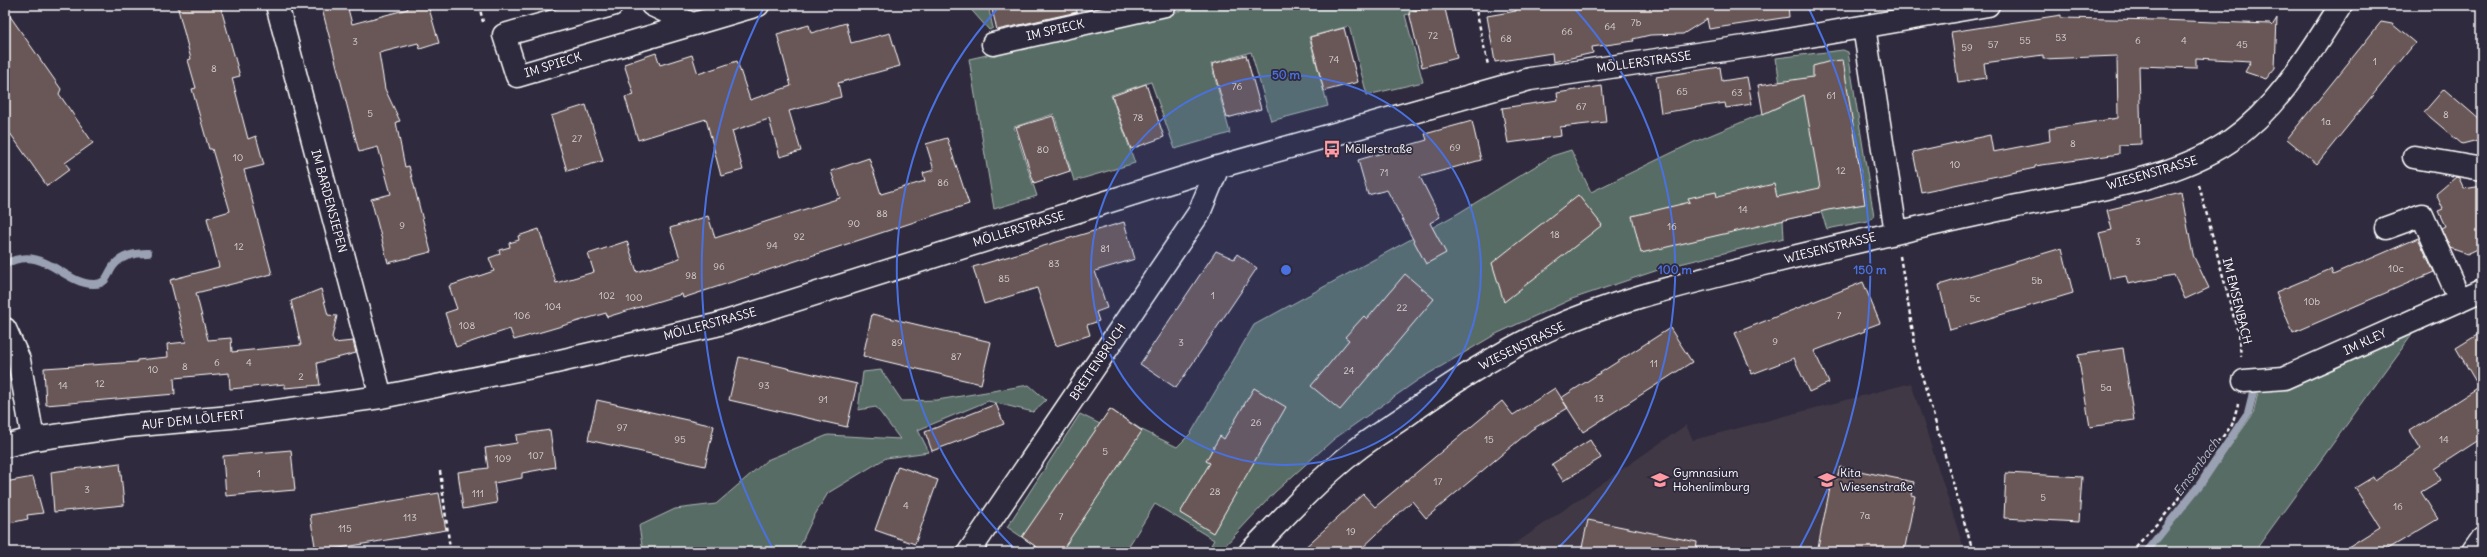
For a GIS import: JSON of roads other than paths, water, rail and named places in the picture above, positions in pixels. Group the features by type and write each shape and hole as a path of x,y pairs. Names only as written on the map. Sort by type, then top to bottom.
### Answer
{"street":[{"name":"IM BARDENSIEPEN","path":"277,5 381,397"},
{"name":"IM SPIECK","path":"612,5 504,35 517,76 758,5"},
{"path":"652,5 692,24"},
{"name":"IM SPIECK","path":"993,44 1165,5"},
{"name":"MÖLLERSTRASSE","path":"381,397 547,364 716,325 1218,167 1530,79 1864,28 1988,5"},
{"name":"WIESENSTRASSE","path":"1250,552 1301,500 1355,450 1492,358 1550,330 1627,301 1687,283 1896,232 2132,181 2194,163 2229,142 2255,122 2304,62 2341,5"},
{"path":"1864,28 1896,232"},
{"path":"2414,157 2482,169"},
{"name":"BREITENBRUCH","path":"968,552 1199,213 1218,167"},
{"path":"2386,228 2422,215 2460,300"},
{"name":"IM KLEY","path":"2244,380 2284,378 2482,290"},
{"path":"5,329 19,360 33,440"},
{"name":"AUF DEM LÖLFERT","path":"5,446 33,440 381,397"},
{"path":"2473,552 2482,540"}],"waterway":[{"path":"5,264 19,259 42,261 72,278 82,282 98,284 105,280 113,266 119,260 139,253 148,253"},
{"name":"Emsenbach","path":"2146,552 2201,483 2248,413 2254,389"}],"place":[{"name":"Möllerstraße","path":"1332,149"},
{"name":"Gymnasium Hohenlimburg","path":"1660,480"},
{"name":"Kita Wiesenstraße","path":"1827,480"}]}
